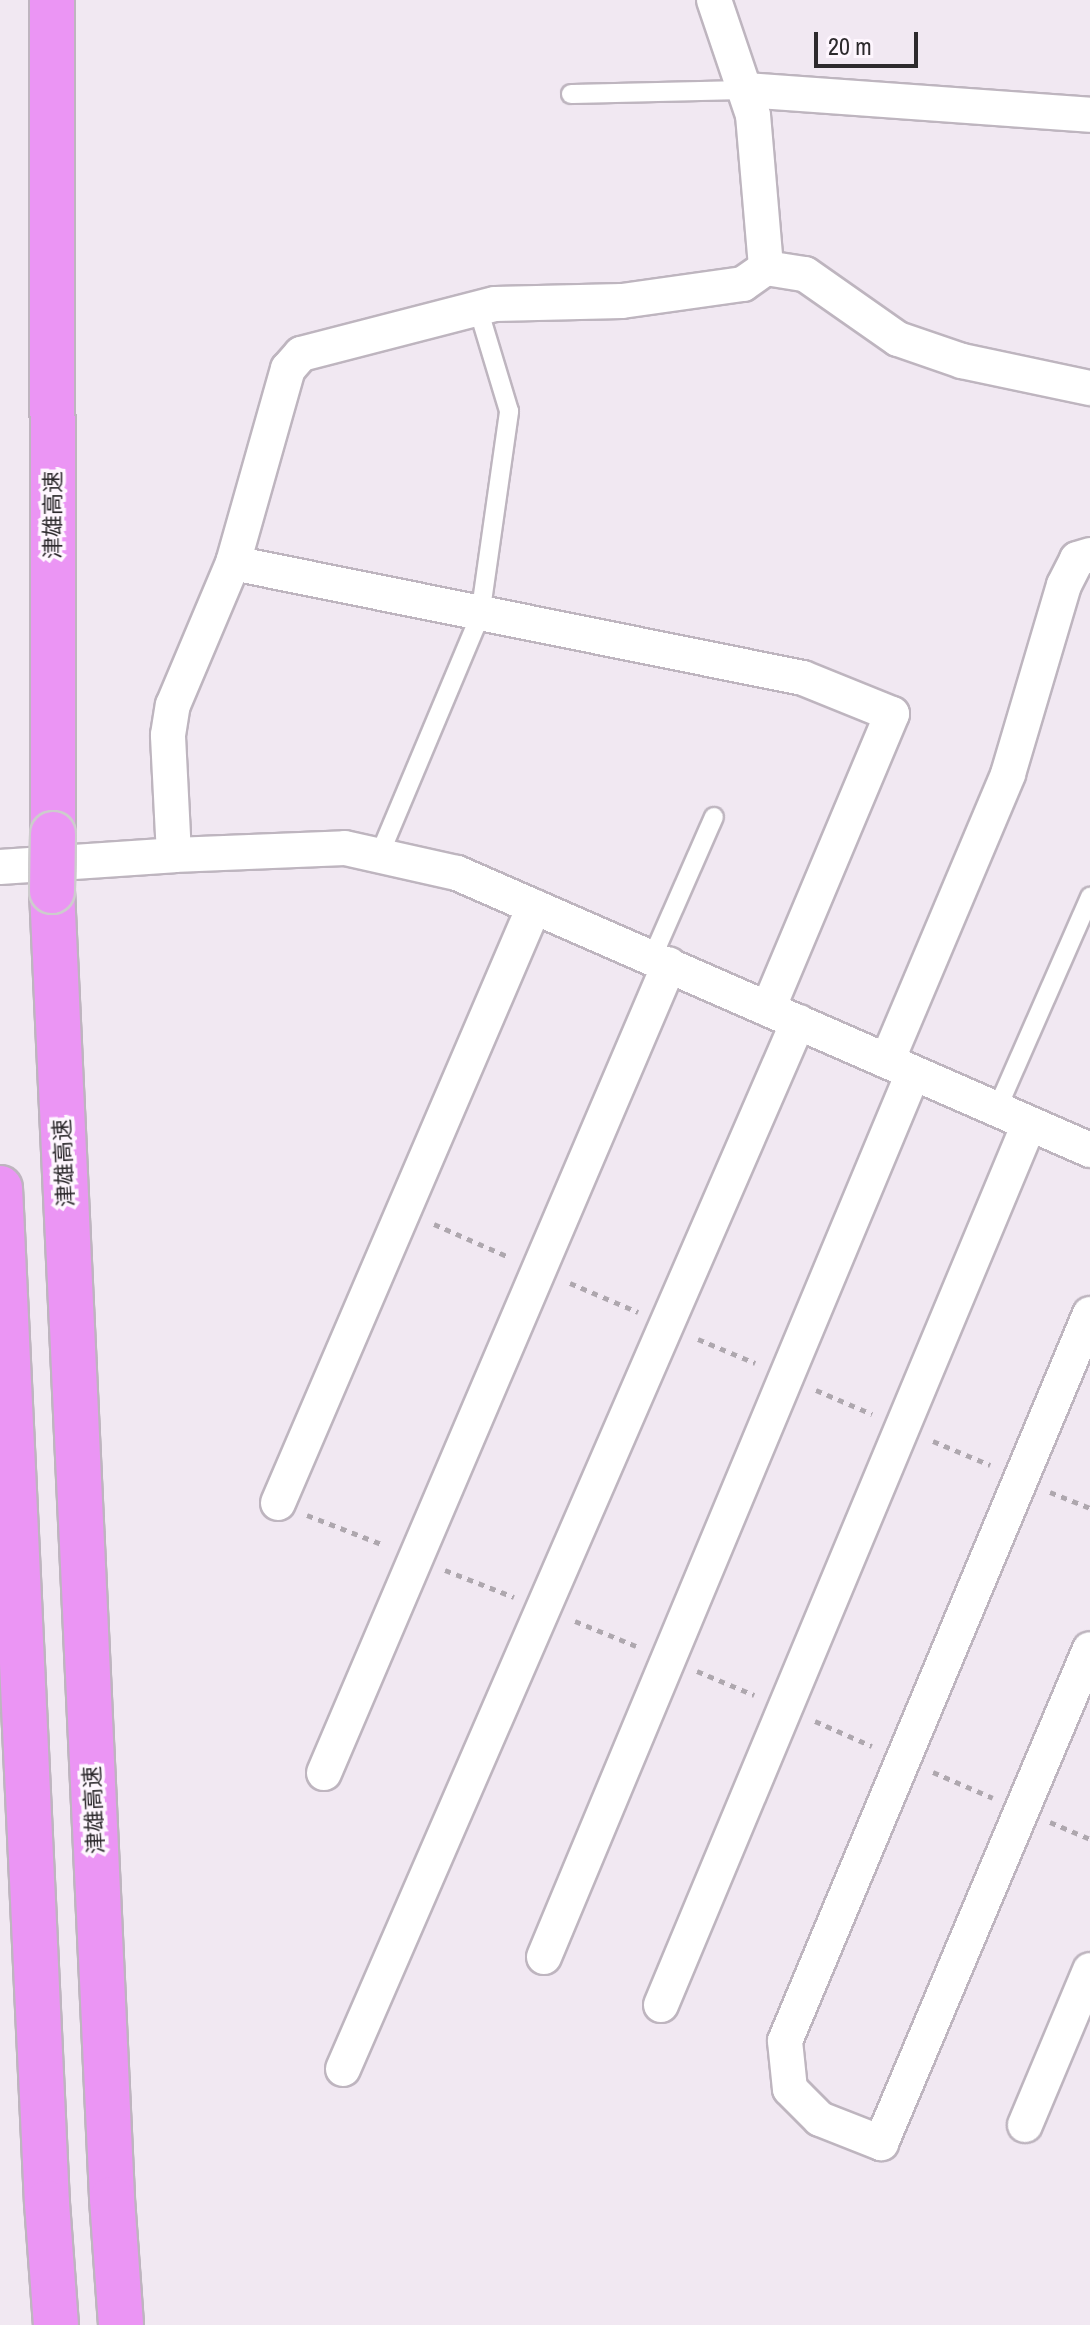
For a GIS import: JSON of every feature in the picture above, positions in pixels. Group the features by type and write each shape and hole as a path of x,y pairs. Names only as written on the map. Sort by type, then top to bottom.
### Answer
{"highway":[{"name":"津雄高速","path":"52,0 52,891 112,2199 121,2325"},
{"path":"0,1188 46,2187 56,2325"}],"street":[{"path":"714,0 753,115 766,268"},
{"path":"745,90 1090,115"},
{"path":"174,855 168,735 173,705 233,563 288,369 301,354 495,304 622,301 743,284 766,268 805,274 898,339 962,361 1090,388"},
{"path":"544,1957 786,1377 1008,774 1064,585 1077,559 1090,555"},
{"path":"233,563 480,616 803,678 892,714 783,1016 666,1325 343,2069"},
{"path":"0,867 174,855 345,848 457,873 1090,1150"},
{"path":"278,1503 534,907"},
{"path":"324,1773 539,1270 660,962"},
{"path":"661,2005 1029,1124"},
{"path":"1090,1314 785,2041 790,2089 820,2119 881,2143 1090,1649"},
{"path":"1025,2125 1090,1970"}],"lane":[{"path":"571,94 745,90"},
{"path":"379,856 480,616 509,411 478,308"},
{"path":"660,962 714,817"},
{"path":"997,1109 1090,897"}],"path":[{"path":"404,1211 1090,1508"}]}
